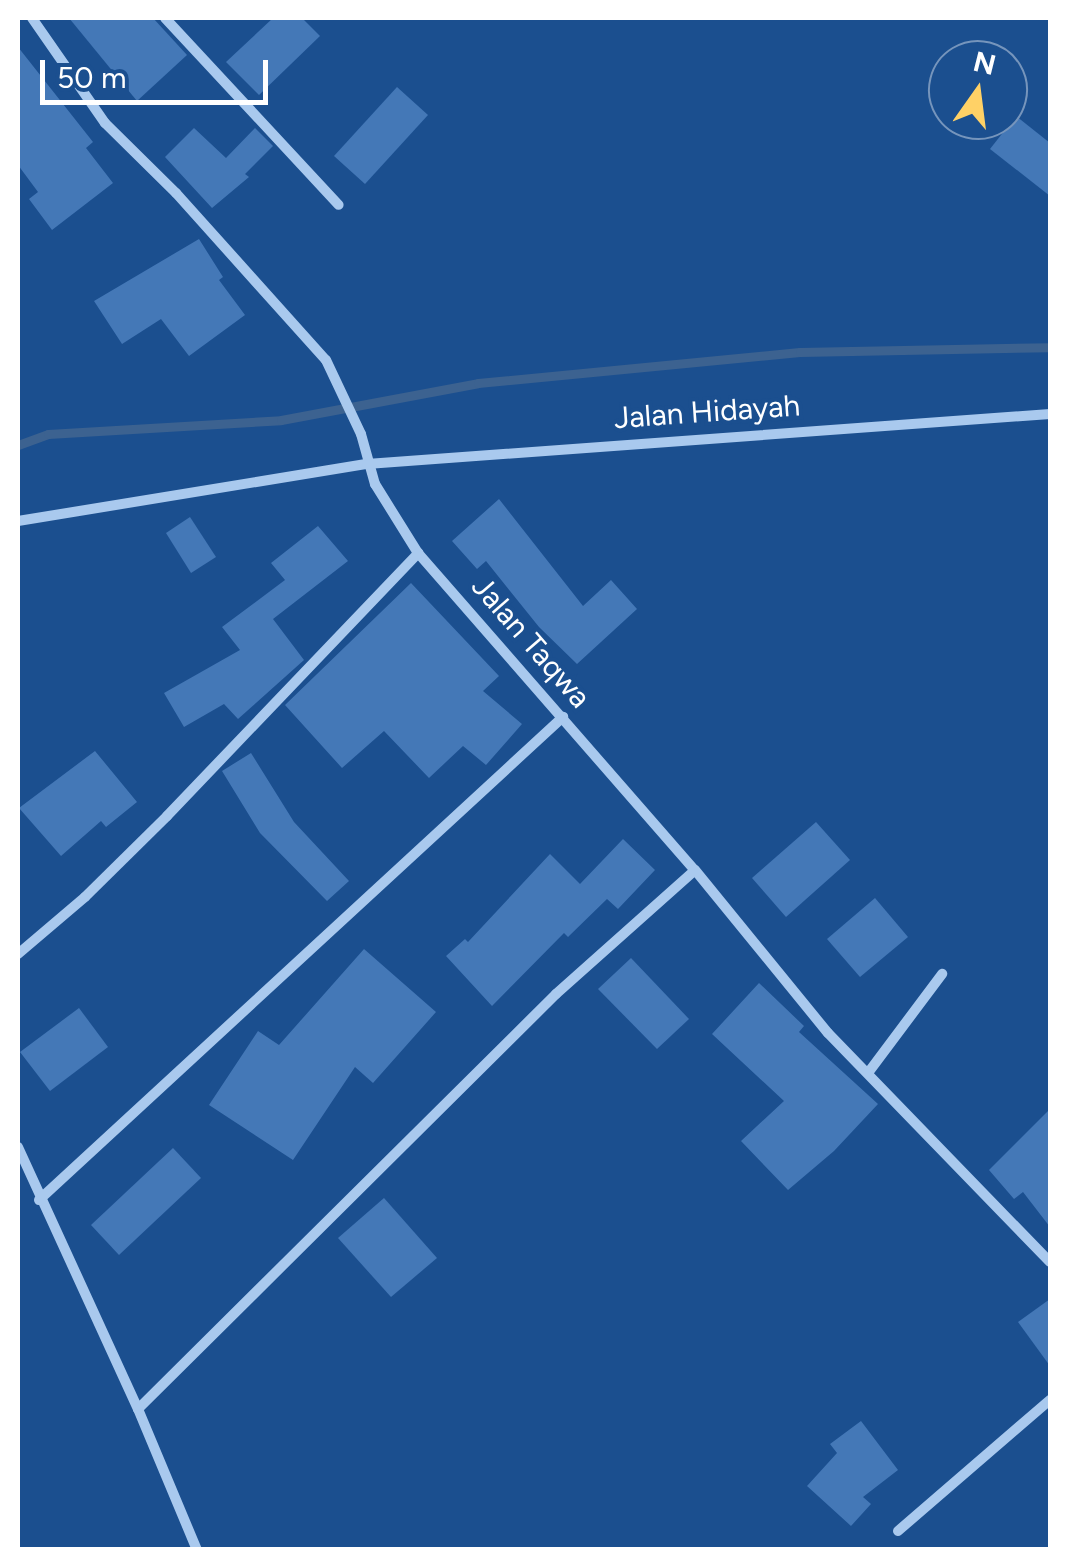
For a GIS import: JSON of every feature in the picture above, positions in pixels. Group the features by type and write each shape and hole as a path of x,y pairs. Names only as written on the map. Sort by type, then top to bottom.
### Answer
{"street":[{"name":"Jalan Taqwa","path":"32,18 105,123 282,308 326,360 361,434 367,464 418,553 695,870 828,1033 1050,1262"},
{"path":"165,18 339,205"},
{"name":"Jalan Hidayah","path":"18,521 367,464 1050,414"},
{"path":"18,954 84,897 167,816 418,553"},
{"path":"39,1200 563,717"},
{"path":"138,1410 556,994 695,870"},
{"path":"868,1073 942,974"},
{"path":"18,1148 138,1410 197,1550"},
{"path":"898,1530 1050,1400"}],"building":[{"path":"69,18 153,18 187,55 137,101"},
{"path":"273,18 302,18 320,36 259,95 226,62"},
{"path":"18,47 93,142 86,148 113,183 52,230 29,199 38,192 18,165"},
{"path":"397,87 428,115 365,184 334,156"},
{"path":"1028,126 1050,143 1050,196 990,149 997,140 1028,140"},
{"path":"194,128 226,158 255,128 273,146 245,174 249,177 212,208 165,157"},
{"path":"199,239 223,277 219,280 245,315 189,356 161,319 122,344 94,301"},
{"path":"499,499 583,606 611,580 637,609 577,664 539,627 486,561 477,569 452,541"},
{"path":"190,517 216,557 191,573 166,533"},
{"path":"318,526 348,561 273,619 304,660 238,719 224,704 184,727 164,693 240,650 222,627 285,580 271,563"},
{"path":"411,583 499,676 483,691 522,724 486,765 463,746 429,778 384,731 342,768 285,705"},
{"path":"95,751 137,802 106,827 101,821 61,856 19,808"},
{"path":"251,753 294,822 349,881 327,901 260,833 222,771"},
{"path":"816,822 850,860 786,917 752,878"},
{"path":"623,839 655,870 618,909 607,899 568,937 564,933 492,1006 446,956 465,939 468,942 550,854 580,884"},
{"path":"875,898 908,937 860,977 827,939"},
{"path":"364,949 436,1012 373,1083 355,1067 293,1160 209,1105 258,1031 279,1045"},
{"path":"631,958 689,1019 657,1049 598,989"},
{"path":"759,983 804,1026 799,1032 878,1104 834,1151 788,1190 741,1141 784,1101 712,1034"},
{"path":"79,1008 108,1047 50,1091 20,1052"},
{"path":"1050,1109 1050,1227 1023,1192 1014,1199 989,1170"},
{"path":"173,1148 201,1178 119,1255 91,1225"},
{"path":"384,1198 437,1258 391,1297 338,1238"},
{"path":"1050,1299 1050,1366 1018,1322"},
{"path":"861,1421 898,1470 863,1497 871,1504 851,1526 807,1486 837,1453 830,1444"}],"waterway":[{"path":"18,445 48,434 281,420 478,383 800,352 1050,347"}]}
